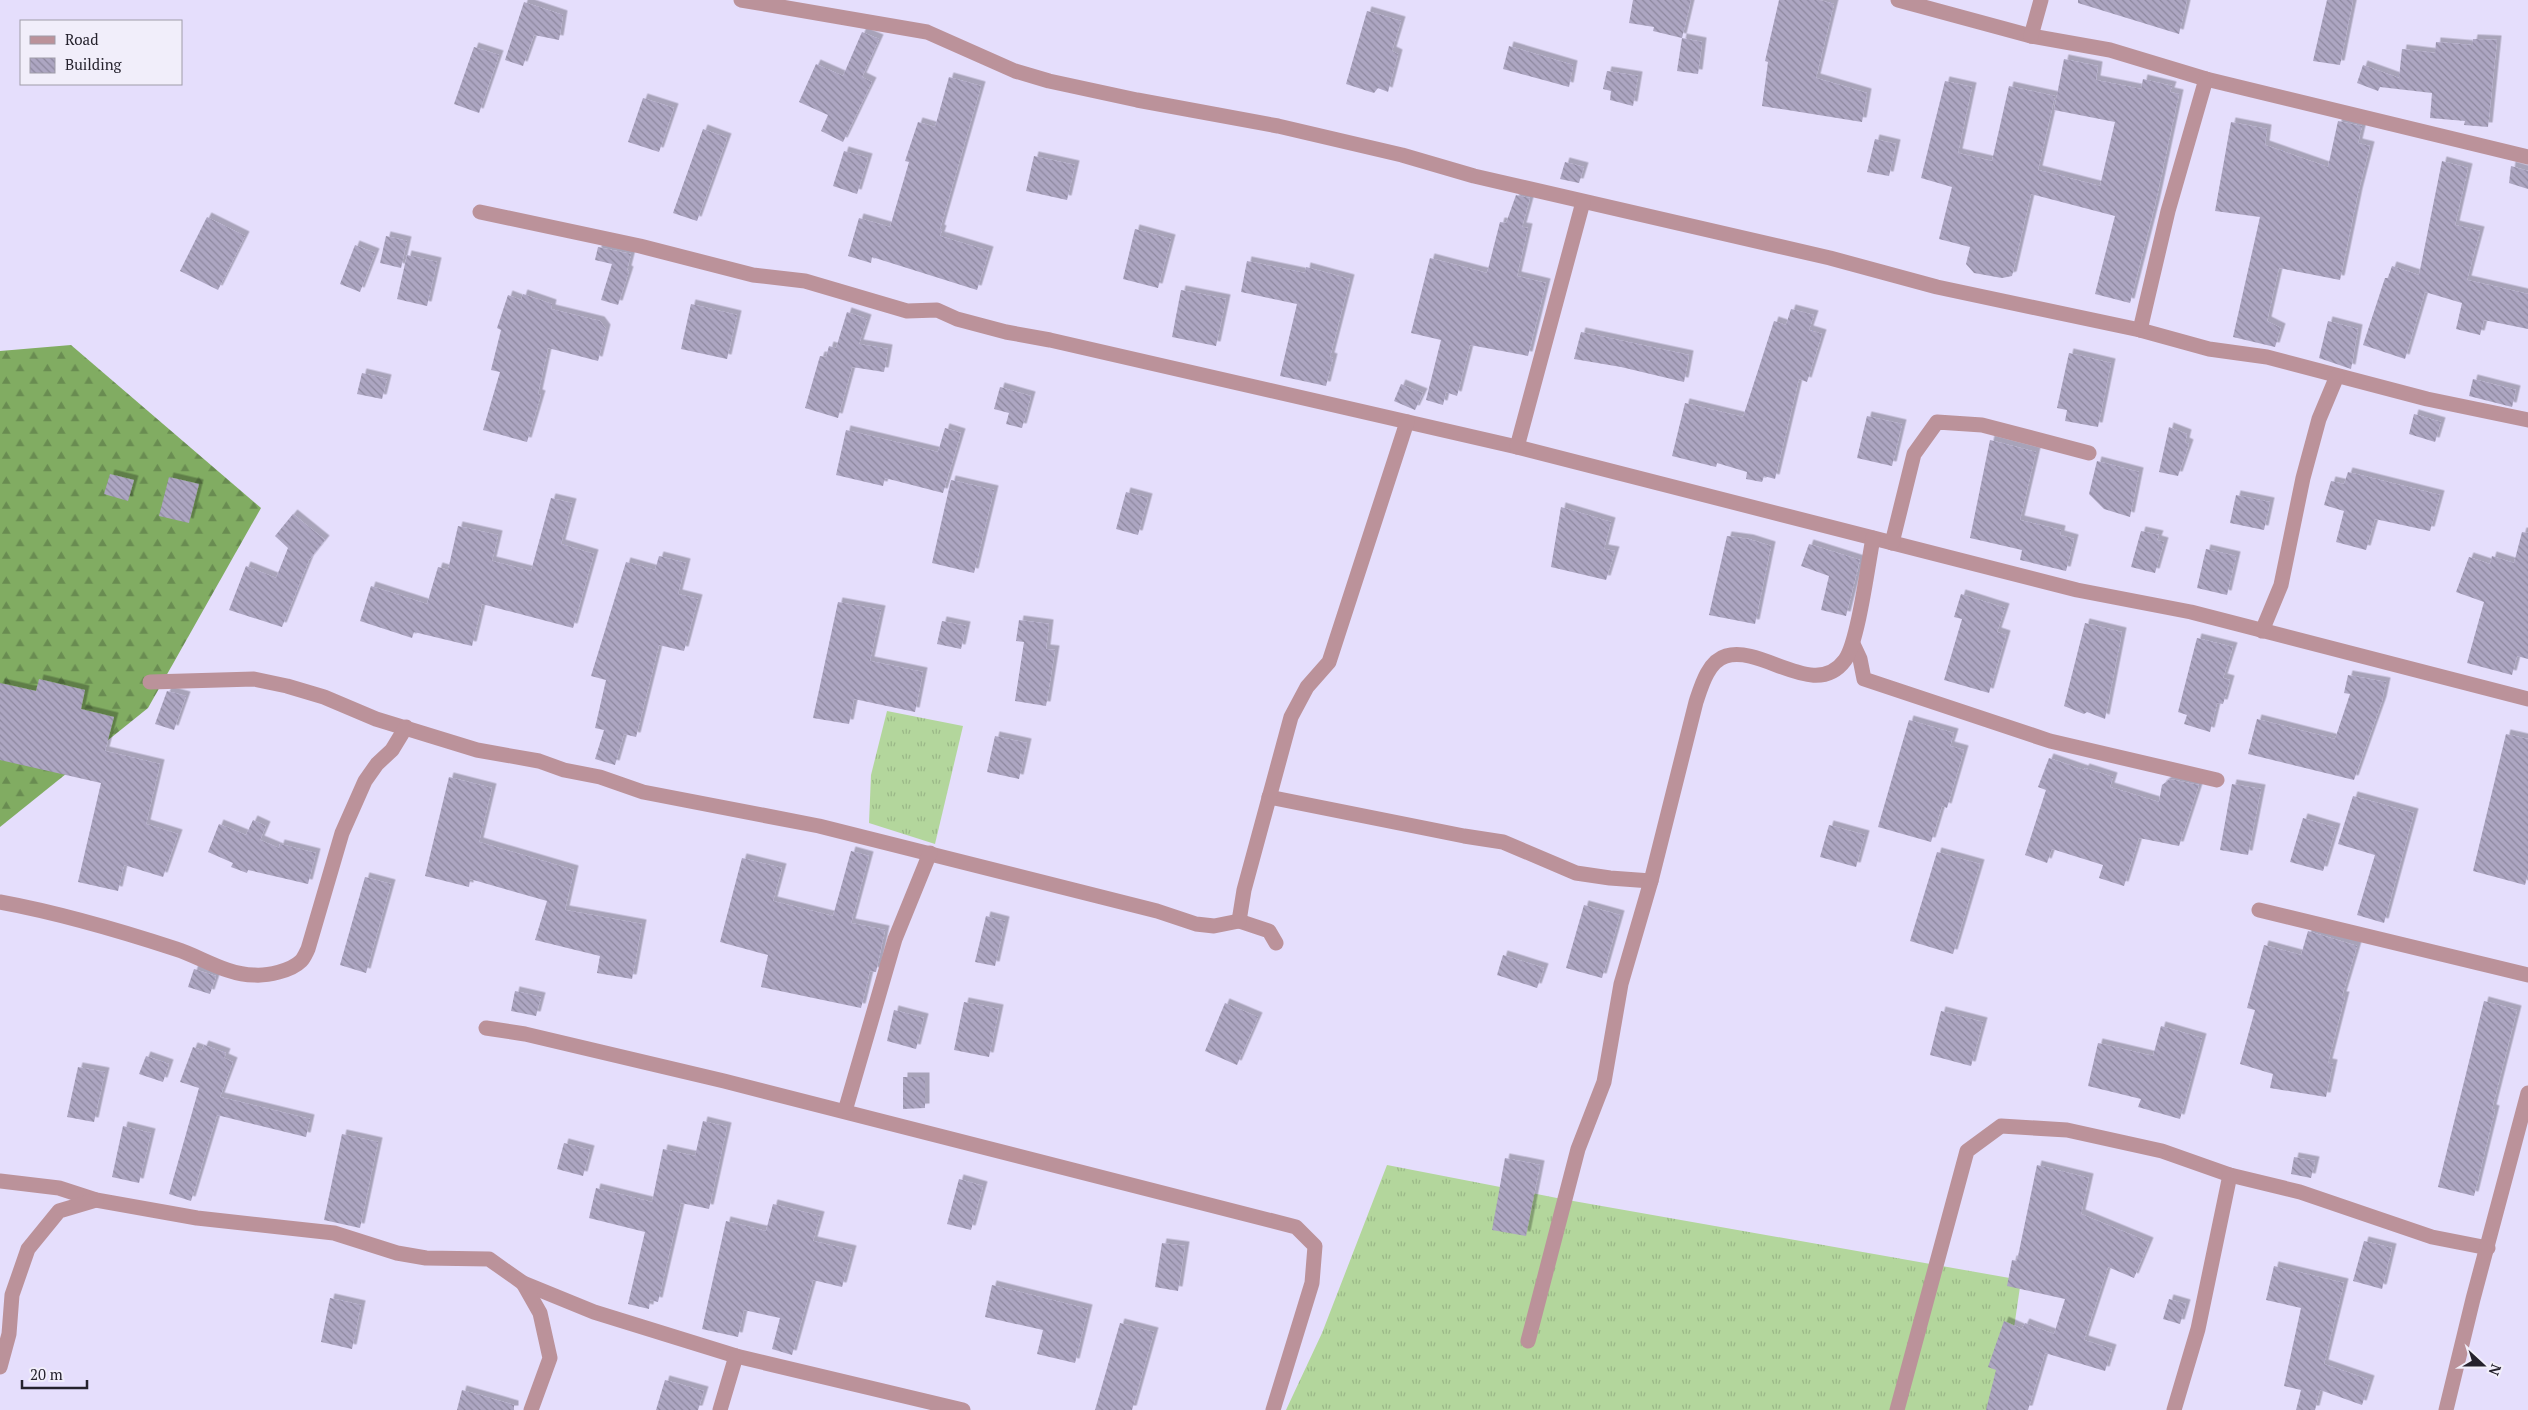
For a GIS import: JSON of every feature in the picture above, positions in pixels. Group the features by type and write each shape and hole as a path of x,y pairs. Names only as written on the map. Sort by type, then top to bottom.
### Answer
{"street":[{"path":"741,0 927,32 1015,71 1049,81 1137,100 1278,126 1583,202 1830,258 1937,287 2140,330 2209,349 2267,357 2426,399 2528,420"},
{"path":"1898,0 2031,36 2110,50 2206,79 2528,157"},
{"path":"2031,36 2040,0"},
{"path":"2140,330 2168,211 2206,79"},
{"path":"1517,447 1583,202"},
{"path":"480,212 656,250 753,275 805,281 907,311 937,310 957,319 1006,332 1050,340 1517,447 2077,590 2191,612 2528,699"},
{"path":"2262,631 2281,585 2303,478 2319,419 2337,376"},
{"path":"1239,921 1244,890 1291,717 1307,687 1329,662 1407,422"},
{"path":"1892,543 1914,454 1936,422 1982,425 2089,453"},
{"path":"1528,1341 1578,1148 1604,1082 1621,984 1651,881 1696,702 1705,677 1714,664 1726,656 1749,656 1810,676 1831,671 1845,661 1852,644 1874,538"},
{"path":"1852,644 1860,659 1864,679 2050,742 2217,780"},
{"path":"150,682 254,679 324,697 376,719 477,750 539,761 564,770 600,777 643,792 819,826 1157,911 1196,924 1214,926 1239,921 1269,931 1276,943"},
{"path":"0,902 44,910 138,937 199,957 236,974 256,976 290,969 300,962 308,948 342,833 365,781 377,764 392,750 406,728"},
{"path":"1269,797 1503,842 1576,873 1651,881"},
{"path":"845,1111 896,939 930,853"},
{"path":"2259,910 2528,975"},
{"path":"486,1028 525,1034 845,1111 1296,1227 1314,1246 1312,1283 1273,1410"},
{"path":"2446,1410 2473,1299 2528,1093"},
{"path":"1897,1410 1967,1151 2001,1126 2077,1132 2162,1151 2230,1176 2300,1192 2432,1237 2488,1248"},
{"path":"2174,1410 2198,1329 2230,1176"},
{"path":"0,1181 59,1188 96,1200 197,1218 334,1233 398,1253 426,1258 489,1259 523,1283 594,1312 736,1356 963,1410"},
{"path":"0,1367 10,1334 12,1294 28,1249 59,1211 96,1200"},
{"path":"523,1283 540,1313 550,1358 531,1410"},
{"path":"720,1410 736,1356"}],"green space":[{"path":"71,345 261,508 148,708 0,827 0,351"},
{"path":"887,711 963,726 935,844 869,823 871,775"},
{"path":"1387,1165 1562,1199 2021,1280 2002,1410 1286,1410 1322,1333"}],"building":[{"path":"1633,0 1691,0 1682,38 1653,31 1654,27 1629,23"},
{"path":"1779,0 1819,0 1834,4 1816,78 1867,93 1862,122 1762,106 1768,62 1765,61"},
{"path":"2078,0 2187,0 2179,34 2078,3"},
{"path":"2327,0 2353,0 2340,65 2313,61"},
{"path":"524,2 563,15 559,40 534,35 523,66 505,60"},
{"path":"1367,11 1401,21 1392,51 1398,54 1388,92 1378,88 1374,93 1346,84"},
{"path":"862,32 879,39 862,77 872,82 843,142 821,131 828,115 799,102 816,64 843,76"},
{"path":"1682,38 1702,42 1698,74 1677,71"},
{"path":"2473,39 2497,40 2488,127 2464,125 2465,121 2430,118 2432,93 2380,87 2378,91 2357,83 2363,65 2399,78 2402,49 2435,53 2436,42 2472,45"},
{"path":"1509,46 1573,65 1569,87 1503,69"},
{"path":"474,47 499,55 479,113 454,104"},
{"path":"2064,59 2098,66 2096,80 2141,89 2143,79 2172,86 2170,92 2179,94 2155,205 2130,303 2095,294 2115,216 2031,194 2012,276 2002,278 1974,273 1966,264 1970,247 1939,239 1952,187 1921,178 1945,81 1972,87 1958,153 1992,161 2009,86 2055,96 2038,170 2100,186 2115,122 2054,110"},
{"path":"1607,71 1638,76 1633,106 1610,100 1611,91 1603,89"},
{"path":"949,77 981,86 940,229 942,230 940,236 989,251 977,290 872,257 871,263 848,256 859,218 890,227 909,162 905,161 918,122 935,127"},
{"path":"643,98 674,108 659,152 628,142"},
{"path":"2338,121 2362,126 2358,143 2370,146 2340,280 2279,268 2267,321 2281,328 2275,347 2233,337 2260,217 2215,211 2231,122 2267,129 2265,145 2328,167"},
{"path":"703,129 727,138 697,221 673,213"},
{"path":"1875,139 1896,144 1889,176 1867,172"},
{"path":"844,151 868,158 857,194 833,186"},
{"path":"1034,156 1075,165 1067,200 1026,191"},
{"path":"2442,161 2468,168 2455,225 2480,231 2467,280 2528,294 2528,329 2484,320 2480,335 2456,329 2462,303 2425,292 2405,359 2363,345 2385,278 2388,278 2392,266 2419,275"},
{"path":"1565,162 1584,167 1579,183 1560,179"},
{"path":"2511,166 2528,171 2528,189 2509,183"},
{"path":"1516,195 1530,198 1522,227 1528,228 1517,276 1546,283 1528,356 1470,345 1457,396 1446,392 1443,405 1426,400 1441,340 1411,333 1430,258 1487,273 1500,222 1506,223"},
{"path":"207,217 245,236 218,290 180,271"},
{"path":"1135,229 1171,239 1158,288 1123,279"},
{"path":"386,236 407,241 401,268 380,263"},
{"path":"355,245 375,253 360,292 340,284"},
{"path":"598,247 631,254 627,270 629,271 618,305 601,300 612,264 595,260"},
{"path":"407,255 437,262 427,306 397,299"},
{"path":"1247,261 1305,273 1306,267 1350,279 1330,357 1333,358 1326,386 1280,376 1297,304 1241,292"},
{"path":"1181,290 1226,299 1216,346 1172,337"},
{"path":"523,294 552,304 551,309 600,321 606,329 598,361 548,348 538,394 541,395 527,442 483,430 500,372 491,370 501,330 497,328 508,295 521,300"},
{"path":"691,304 737,315 727,359 681,349"},
{"path":"1791,309 1814,315 1809,330 1822,334 1807,382 1799,379 1775,479 1764,476 1762,482 1746,479 1747,472 1717,463 1716,467 1672,456 1685,403 1743,417 1774,321 1786,325"},
{"path":"847,312 867,319 859,344 888,349 884,372 852,367 838,418 805,408 820,356 826,357 829,346 836,348"},
{"path":"2328,321 2358,329 2351,369 2319,358"},
{"path":"1581,332 1689,355 1684,382 1621,367 1574,359"},
{"path":"2069,353 2111,363 2098,427 2065,421 2067,410 2057,408"},
{"path":"362,373 387,379 382,399 357,394"},
{"path":"2473,379 2516,390 2512,407 2469,396"},
{"path":"1401,384 1423,393 1415,410 1394,401"},
{"path":"1000,387 1031,396 1022,428 1006,424 1009,413 994,409"},
{"path":"2414,414 2441,422 2435,442 2409,434"},
{"path":"1867,416 1902,424 1892,466 1857,458"},
{"path":"2169,427 2187,434 2185,442 2189,444 2178,476 2159,472"},
{"path":"945,428 961,433 943,493 885,478 883,486 836,475 846,430 938,452"},
{"path":"1990,440 2036,452 2020,520 2061,530 2060,535 2074,539 2066,571 2020,560 2022,550 1970,538"},
{"path":"2097,461 2139,472 2130,517 2104,509 2089,494"},
{"path":"2348,472 2440,495 2430,531 2375,519 2366,550 2336,542 2344,511 2324,505 2331,481 2344,484"},
{"path":"110,474 134,480 128,501 104,494"},
{"path":"169,477 199,484 189,523 159,516"},
{"path":"951,480 994,490 974,573 932,563"},
{"path":"1126,492 1148,498 1138,535 1116,529"},
{"path":"2236,495 2270,502 2264,530 2230,523"},
{"path":"551,498 572,503 561,544 594,554 573,628 482,604 472,646 414,632 412,638 360,621 371,586 427,604 438,567 448,570 458,526 498,535 492,561 531,571"},
{"path":"1561,507 1611,522 1604,549 1615,551 1606,580 1551,567"},
{"path":"293,514 325,540 309,560 282,627 229,610 246,566 276,578 288,548 275,536"},
{"path":"2141,531 2159,535 2157,540 2164,542 2155,573 2131,567"},
{"path":"2522,532 2528,533 2528,659 2517,656 2512,675 2467,663 2484,602 2456,592 2469,557 2490,564 2492,556 2514,563"},
{"path":"1727,536 1749,539 1771,546 1755,624 1709,615"},
{"path":"1809,544 1860,560 1846,616 1821,610 1829,576 1801,566"},
{"path":"2206,549 2236,556 2227,595 2197,588"},
{"path":"659,556 686,563 678,594 698,599 684,651 659,645 636,737 624,734 615,765 595,759 604,730 595,728 606,680 591,676 626,562 655,570"},
{"path":"1961,594 2005,608 1997,632 2006,635 1989,693 1944,680 1962,619 1954,617"},
{"path":"838,602 881,610 870,661 923,672 915,712 854,699 849,724 813,718"},
{"path":"1019,620 1049,624 1046,649 1055,650 1046,706 1015,701 1024,642 1016,641"},
{"path":"942,621 966,626 961,649 937,644"},
{"path":"2085,623 2122,632 2105,719 2087,712 2084,714 2064,706"},
{"path":"2197,638 2233,647 2223,678 2230,680 2223,704 2217,703 2210,732 2184,724 2187,715 2178,712"},
{"path":"2348,675 2386,682 2382,701 2354,780 2248,754 2257,719 2335,739 2350,694 2344,693"},
{"path":"39,679 85,690 81,709 114,717 105,751 160,764 146,824 178,834 163,877 124,865 118,891 78,882 101,783 0,760 0,683 36,691"},
{"path":"167,691 186,696 174,730 155,724"},
{"path":"1909,720 1954,733 1950,746 1964,750 1947,808 1942,806 1931,842 1878,827"},
{"path":"2506,734 2528,739 2528,873 2525,885 2473,871"},
{"path":"995,736 1027,743 1019,779 987,772"},
{"path":"2049,758 2084,770 2085,768 2113,777 2110,787 2159,802 2162,785 2170,779 2199,785 2179,846 2139,838 2124,886 2099,878 2103,865 2052,849 2047,863 2025,855 2046,790 2038,787"},
{"path":"449,777 492,788 479,842 574,870 565,910 642,924 632,979 597,973 600,956 535,940 547,901 470,879 469,887 425,876"},
{"path":"2232,784 2261,789 2248,855 2220,850"},
{"path":"2353,796 2414,813 2384,923 2357,915 2375,855 2338,844"},
{"path":"2303,818 2336,828 2323,871 2290,862"},
{"path":"253,820 266,826 260,840 279,848 280,844 316,853 308,884 248,870 247,873 231,867 233,863 208,852 219,824 246,835"},
{"path":"1829,825 1865,835 1856,867 1820,857"},
{"path":"851,851 869,856 851,923 885,930 876,972 870,971 861,1008 761,987 768,955 720,942 742,858 782,868 773,901 833,916"},
{"path":"1937,852 1980,864 1953,954 1910,941"},
{"path":"365,877 391,884 366,973 340,965"},
{"path":"1584,905 1620,915 1602,978 1566,968"},
{"path":"986,916 1005,921 995,966 975,962"},
{"path":"2308,931 2357,946 2342,996 2345,996 2328,1063 2333,1064 2326,1097 2270,1088 2273,1074 2240,1064 2255,1010 2247,1008 2264,945 2301,955"},
{"path":"1503,955 1544,968 1537,988 1497,975"},
{"path":"194,969 216,976 210,994 188,987"},
{"path":"515,991 541,997 536,1016 511,1011"},
{"path":"2484,1001 2517,1010 2492,1109 2495,1110 2474,1196 2438,1187"},
{"path":"964,1002 999,1009 989,1057 954,1050"},
{"path":"1225,1003 1258,1017 1237,1065 1205,1051"},
{"path":"894,1010 924,1018 916,1049 887,1041"},
{"path":"1941,1011 1983,1022 1971,1066 1930,1055"},
{"path":"2161,1026 2202,1038 2180,1119 2138,1107 2141,1099 2088,1086 2098,1043 2153,1056"},
{"path":"204,1045 226,1053 224,1058 233,1062 220,1097 310,1119 306,1137 217,1115 191,1201 169,1194 199,1088 180,1082 193,1047 202,1050"},
{"path":"146,1056 169,1064 163,1082 139,1074"},
{"path":"78,1067 105,1072 94,1122 67,1117"},
{"path":"903,1077 925,1077 925,1108 903,1109"},
{"path":"703,1121 727,1127 709,1209 681,1203 658,1302 650,1300 649,1309 628,1304 645,1232 589,1218 596,1188 652,1202 663,1149 695,1156"},
{"path":"123,1126 151,1133 139,1183 112,1177"},
{"path":"342,1134 378,1142 360,1228 324,1220"},
{"path":"564,1143 590,1150 583,1176 557,1169"},
{"path":"2294,1157 2315,1161 2311,1178 2291,1174"},
{"path":"1505,1158 1540,1165 1526,1236 1492,1230"},
{"path":"2037,1165 2089,1178 2081,1214 2149,1242 2134,1278 2108,1267 2084,1340 2112,1349 2105,1371 2045,1353 2028,1410 1986,1410 1996,1370 1988,1367 2004,1321 2022,1329 2025,1323 2054,1334 2065,1299 2007,1286 2012,1260 2017,1261"},
{"path":"959,1179 983,1186 971,1230 947,1224"},
{"path":"773,1204 820,1216 813,1241 852,1250 842,1287 813,1280 792,1355 772,1349 780,1318 744,1310 738,1337 702,1329 726,1221 766,1231"},
{"path":"2364,1241 2392,1248 2382,1289 2353,1281"},
{"path":"1162,1243 1185,1246 1178,1291 1155,1287"},
{"path":"2274,1266 2344,1283 2324,1364 2370,1380 2362,1405 2320,1390 2315,1410 2296,1410 2301,1390 2284,1386 2301,1308 2266,1300"},
{"path":"992,1285 1088,1309 1075,1363 1037,1354 1043,1330 985,1317"},
{"path":"330,1298 361,1305 352,1349 321,1342"},
{"path":"2169,1299 2186,1304 2180,1324 2163,1319"},
{"path":"1120,1323 1154,1332 1132,1410 1095,1410"},
{"path":"665,1380 704,1391 698,1410 656,1410"},
{"path":"462,1390 514,1405 514,1410 457,1410"}]}
